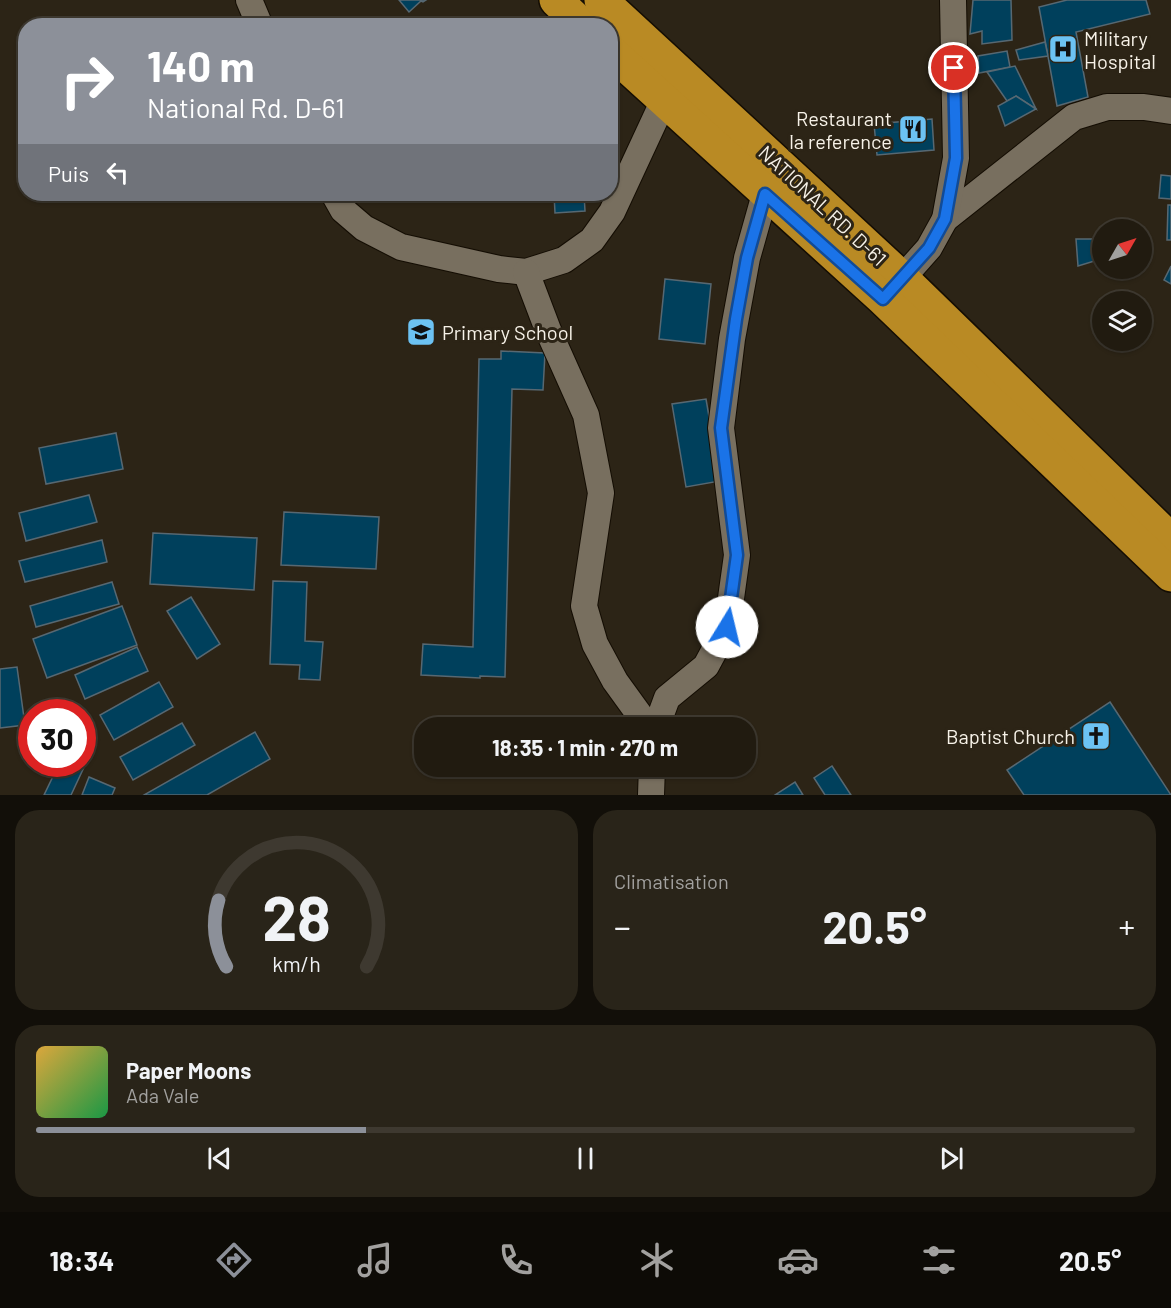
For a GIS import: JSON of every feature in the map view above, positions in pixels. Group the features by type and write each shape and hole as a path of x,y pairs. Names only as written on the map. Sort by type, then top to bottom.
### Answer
{"highway":[{"path":"556,0 575,18"},
{"name":"NATIONAL RD. D-61","path":"601,0 893,289 1171,575"},
{"name":"NATIONAL RD. D-61","path":"618,58 765,194 893,289 1171,540"}],"street":[{"path":"249,0 257,18"},
{"path":"893,289 929,248 945,219 956,158 953,0"},
{"path":"618,199 664,100"},
{"path":"945,219 1074,117 1107,107 1144,107 1171,111"},
{"path":"660,717 668,698 706,666 727,627 737,555 721,428 734,327 747,258 765,194"},
{"path":"338,201 344,210 364,228 401,247 499,269 526,272 564,260 592,240 617,201"},
{"path":"526,272 548,330 586,415 601,493 584,606 595,644 615,681 642,717"},
{"path":"651,795 652,777"}],"building":[{"path":"399,0 426,0 421,1 409,12"},
{"path":"973,0 1011,0 1012,40 982,44 982,31 970,34"},
{"name":"Military Hospital","path":"1067,0 1146,0 1150,14 1076,32 1088,97 1057,106 1039,7"},
{"path":"1045,42 1048,56 1019,60 1016,50"},
{"path":"1007,51 1010,67 979,73 978,56"},
{"path":"1015,66 1036,109 1016,96 1007,101 987,72"},
{"path":"1016,96 1036,109 1005,126 998,106"},
{"path":"932,119 934,150 877,155 874,124"},
{"path":"1161,175 1171,176 1171,199 1159,198"},
{"path":"554,201 584,201 585,211 555,213"},
{"path":"1168,205 1171,205 1171,240 1167,240"},
{"path":"1076,239 1092,239 1092,262 1078,266"},
{"path":"1171,266 1171,284 1164,280"},
{"path":"665,279 711,284 705,344 659,339"},
{"path":"501,351 545,353 543,390 512,389 505,677 421,675 423,644 473,647 479,359 501,359"},
{"path":"706,399 720,481 686,487 672,404"},
{"path":"116,433 123,469 46,484 39,448"},
{"path":"89,495 97,522 26,541 19,513"},
{"path":"284,512 379,517 376,569 281,565"},
{"path":"153,533 257,538 254,590 150,584"},
{"path":"102,540 107,562 25,582 19,561"},
{"path":"273,581 307,582 305,641 323,642 320,680 299,679 300,665 270,664"},
{"path":"112,582 119,604 36,627 30,606"},
{"path":"191,597 220,644 197,659 167,611"},
{"path":"122,606 137,645 47,678 33,639"},
{"path":"137,647 148,671 85,699 75,675"},
{"path":"17,667 21,699 18,699 18,726 0,728 0,669"},
{"path":"159,682 173,707 114,740 100,715"},
{"name":"Baptist Church","path":"1110,702 1171,795 1024,795 1007,770"},
{"path":"182,723 195,745 133,780 120,757"},
{"path":"255,732 270,759 207,795 144,795"},
{"path":"832,766 851,795 825,795 814,778"},
{"path":"53,777 79,777 71,795 44,795"},
{"path":"89,777 115,788 112,795 82,795"},
{"path":"795,782 803,795 775,795"}],"place":[{"name":"Military Hospital","path":"1063,49"},
{"name":"Restaurant la reference","path":"913,129"},
{"name":"Primary School","path":"421,332"},
{"name":"Baptist Church","path":"1096,736"}],"route":[{"path":"727,627 737,555 721,428 732,339 747,258 765,194 883,299 929,248 945,219 956,158 954,68"}]}
